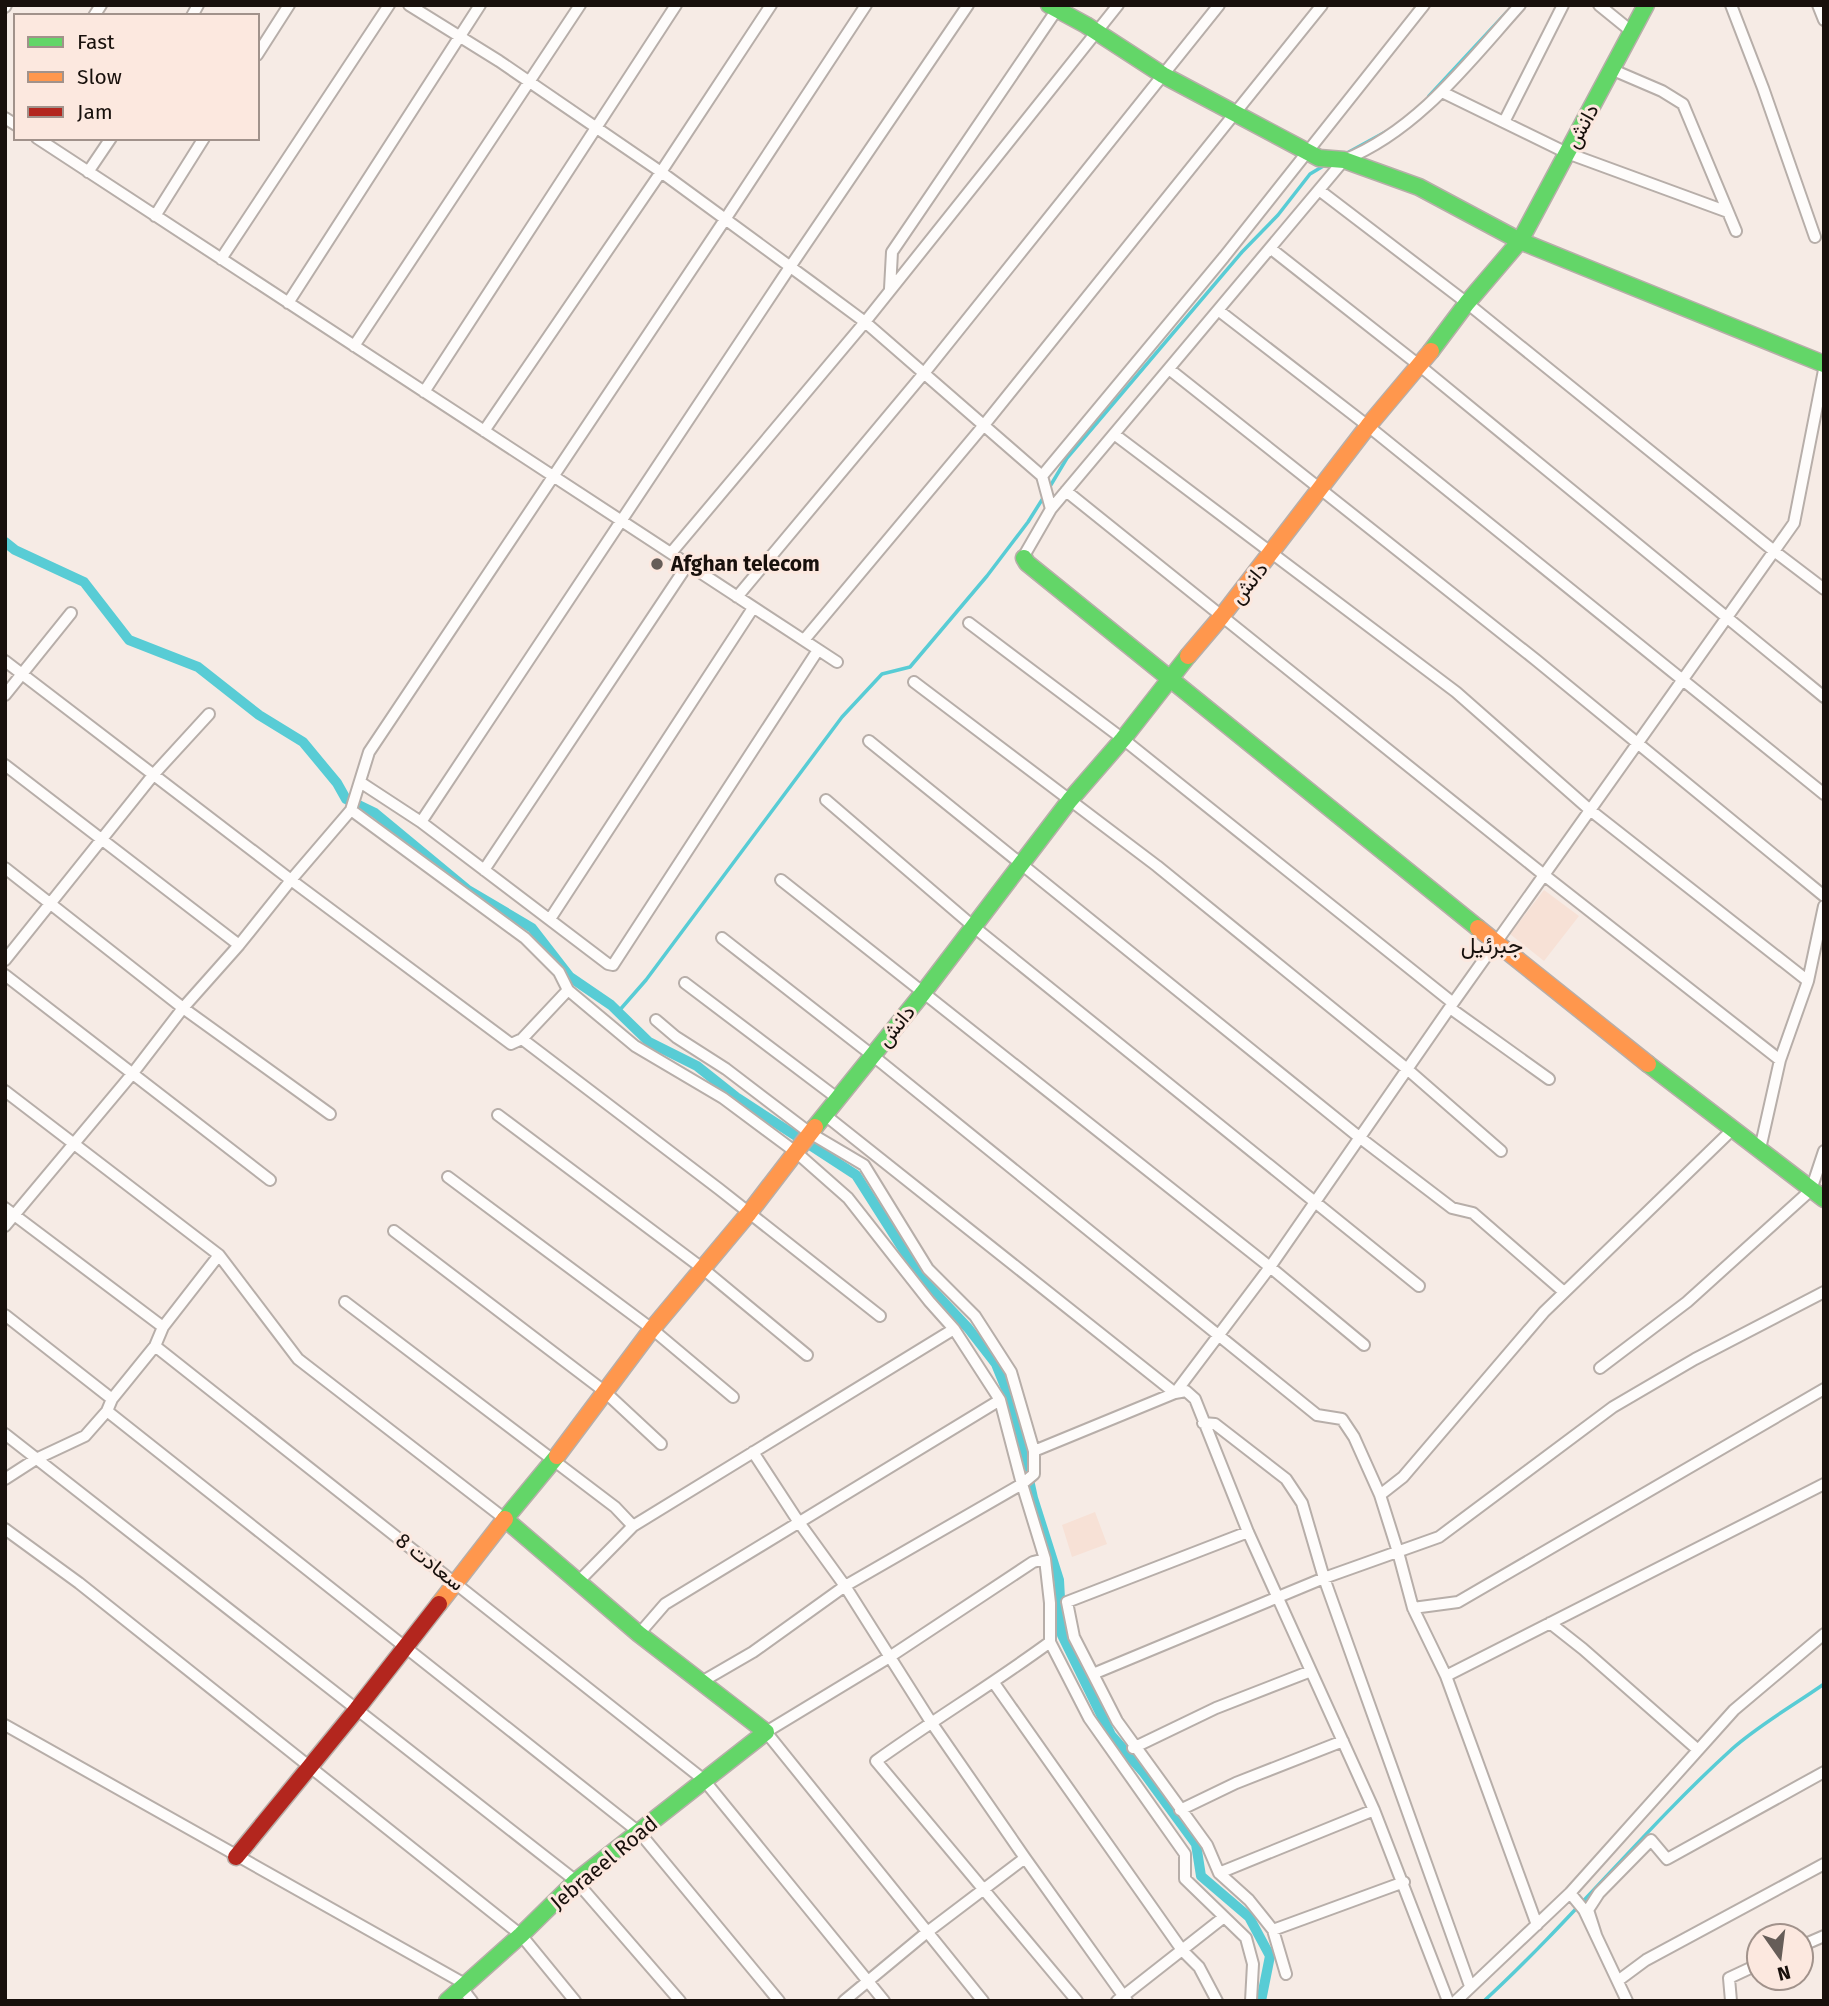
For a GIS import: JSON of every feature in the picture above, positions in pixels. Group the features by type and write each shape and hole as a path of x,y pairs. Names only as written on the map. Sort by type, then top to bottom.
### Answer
{"main road":[{"name":"دانش","path":"236,1857 554,1460 652,1329 797,1153 1070,800 1123,739 1171,676 1272,554 1368,426 1520,241 1646,5"},
{"path":"1055,7 1163,75 1314,156 1344,160 1419,187 1520,241 1824,364"},
{"path":"1024,558 1495,943 1818,1194"},
{"path":"505,1519 639,1634 766,1732"},
{"name":"Jebraeel Road","path":"447,2001 466,1991 576,1881 766,1732"}],"street":[{"path":"259,52 289,5"},
{"path":"221,258 389,5"},
{"path":"409,5 529,82 661,172 724,221 865,322 1042,476 1051,509"},
{"path":"288,303 480,5"},
{"path":"354,346 580,5"},
{"path":"424,392 676,5"},
{"path":"484,431 771,5"},
{"path":"5,1226 10,1212 133,1073 183,1008 351,810 369,752 866,5"},
{"path":"421,822 789,267 968,5"},
{"path":"671,554 865,322 1118,5"},
{"path":"737,597 925,372 1219,5"},
{"path":"804,640 984,425 1322,5"},
{"path":"1042,476 1314,156 1424,5"},
{"path":"1024,558 1051,509 1344,160 1370,150 1405,126 1442,92 1520,5"},
{"path":"1504,122 1563,5"},
{"path":"1599,5 1631,31"},
{"path":"1731,5 1815,237"},
{"path":"1818,5 1824,20"},
{"path":"890,289 892,252 1055,7"},
{"path":"1613,70 1662,91 1683,104 1736,231"},
{"path":"1442,92 1567,153 1728,212"},
{"path":"40,140 837,662"},
{"path":"88,172 110,140"},
{"path":"155,216 203,140"},
{"path":"1319,190 1467,303 1824,589"},
{"path":"1270,248 1420,366 1824,697"},
{"path":"1218,310 1368,426 1824,794"},
{"path":"1169,369 1824,896"},
{"path":"1175,1393 1270,1267 1451,1005 1794,523 1824,370"},
{"path":"1114,434 1456,692 1590,810 1808,981"},
{"path":"1066,491 1544,875 1780,1060"},
{"path":"484,870 688,564"},
{"path":"550,919 753,608"},
{"path":"5,695 71,613"},
{"path":"969,623 1123,739 1451,1005 1549,1079"},
{"path":"360,782 421,822 608,964 616,963 818,650"},
{"path":"5,661 511,1044 522,1039 568,990"},
{"path":"914,682 1157,866 1407,1069 1501,1151"},
{"path":"5,960 154,774 209,714"},
{"path":"869,741 1359,1138 1452,1208 1473,1213 1564,1292"},
{"path":"5,765 239,945"},
{"path":"826,800 974,927 1419,1286"},
{"path":"351,810 525,938 559,972 568,990 635,1046 723,1098 797,1153 848,1198 954,1329 1000,1400 1045,1559 1050,1603 1050,1642 1089,1718 1185,1854 1185,1879 1246,1938 1252,1964 1251,2001"},
{"path":"5,868 183,1008 330,1114"},
{"path":"781,880 1270,1267 1364,1345"},
{"path":"1760,1149 1780,1060 1808,981 1824,906"},
{"path":"722,939 872,1055 1317,1415 1342,1419 1380,1495 1413,1608 1446,1676 1536,1925"},
{"path":"5,975 270,1180"},
{"path":"685,983 837,1098"},
{"path":"656,1020 810,1133 864,1165 928,1269 975,1316 1011,1372 1034,1451 1034,1474 1022,1484 845,1586 753,1652 703,1681"},
{"path":"522,1039 880,1315"},
{"path":"5,1091 219,1255 298,1359 505,1519"},
{"path":"498,1115 702,1268 807,1355"},
{"path":"825,1115 1175,1393"},
{"path":"1380,1495 1403,1477 1564,1292 1732,1129"},
{"path":"1600,1368 1687,1302 1818,1194 1824,1151"},
{"path":"449,1177 652,1329 733,1397"},
{"path":"10,1212 163,1327"},
{"path":"394,1231 604,1391 661,1444"},
{"path":"5,1479 36,1459 85,1436 107,1411 112,1399 155,1346 163,1327 219,1255"},
{"path":"1093,1674 1324,1578 1439,1537 1613,1407 1695,1359 1824,1293"},
{"path":"345,1302 615,1507 633,1526"},
{"path":"5,1315 112,1399"},
{"path":"579,1581 633,1526 954,1329"},
{"name":"سعادت 8","path":"155,1346 704,1780 884,2001"},
{"path":"1413,1608 1458,1602 1824,1390"},
{"path":"1034,1451 1175,1393 1186,1391 1195,1399 1248,1532 1374,1810 1448,2001"},
{"path":"639,1634 665,1604 1000,1400"},
{"path":"107,1411 640,1833 779,2001"},
{"path":"1203,1423 1215,1424 1286,1479 1302,1503 1324,1578 1470,1986"},
{"path":"5,1434 576,1881 680,2001"},
{"path":"753,1452 845,1586 888,1658 931,1722 1122,1999 1224,1917"},
{"path":"1446,1676 1824,1484"},
{"path":"5,1529 79,1583 521,1936 575,2001"},
{"path":"1248,1532 1067,1602 1074,1637 1117,1721 1207,1845 1219,1873 1249,1900 1273,1930 1286,1974"},
{"path":"983,2001 766,1732 888,1658 1033,1562 1045,1559"},
{"path":"1550,1623 1698,1750"},
{"path":"1456,2001 1570,1893 1734,1710 1824,1634"},
{"path":"1050,1642 994,1683 931,1722 876,1761 1077,2001"},
{"path":"1135,1747 1216,1709 1311,1671"},
{"path":"994,1683 1182,1950 1199,1967 1217,2001"},
{"path":"5,1725 466,1991"},
{"path":"1180,1810 1236,1783 1343,1741"},
{"path":"1596,1935 1588,1910 1599,1894 1651,1840 1667,1859 1824,1772"},
{"path":"1219,1873 1374,1810"},
{"path":"844,2001 926,1933 1025,1858"},
{"path":"1619,1980 1646,1960 1824,1864"},
{"path":"1273,1930 1404,1882"},
{"path":"1570,1893 1584,1910 1627,1998"},
{"path":"1731,2001 1729,1978 1745,1971"}],"shaded area":[{"path":"1544,890 1579,916 1544,961 1510,934"},
{"path":"1095,1512 1107,1544 1072,1557 1062,1525"}],"waterway":[{"path":"1429,96 1507,12"},
{"path":"1347,153 1389,130"},
{"path":"1049,488 1067,458 1242,252 1278,215 1310,174 1325,165"},
{"path":"618,1012 646,980 842,717 882,674 910,667 987,576 1045,495"},
{"path":"5,542 15,550 84,582 129,640 198,667 259,715 303,742 337,783 346,799 375,813 468,890 532,928 570,977 611,1005 649,1042 697,1066 736,1097 856,1175 922,1279 968,1328 996,1364 1013,1406 1033,1498 1059,1580 1062,1635 1111,1735 1144,1773 1196,1844 1201,1876 1249,1917 1270,1956 1261,2001"},
{"path":"1484,2001 1547,1939 1669,1810 1732,1749 1765,1723 1824,1684"}],"traffic: fast":[{"path":"1049,5 1086,25 1163,75 1319,158 1344,160 1419,187 1520,241 1824,364"},
{"path":"1431,351 1467,303 1520,241 1646,5"},
{"path":"1024,558 1478,928"},
{"path":"815,1127 923,993 1070,800 1123,739 1188,656"},
{"path":"1648,1064 1824,1199"},
{"path":"447,2001 576,1881 766,1732 639,1634 505,1519 557,1456"}],"traffic: slow":[{"path":"1188,656 1222,616 1368,426 1431,351"},
{"path":"1478,928 1648,1064"},
{"path":"557,1456 652,1329 749,1213 815,1127"},
{"path":"439,1604 505,1519"}],"traffic: jam":[{"path":"236,1857 439,1604"}],"place":[{"name":"Afghan telecom","path":"657,564"}],"district":[{"name":"جبرئیل","path":"1492,945"}]}
